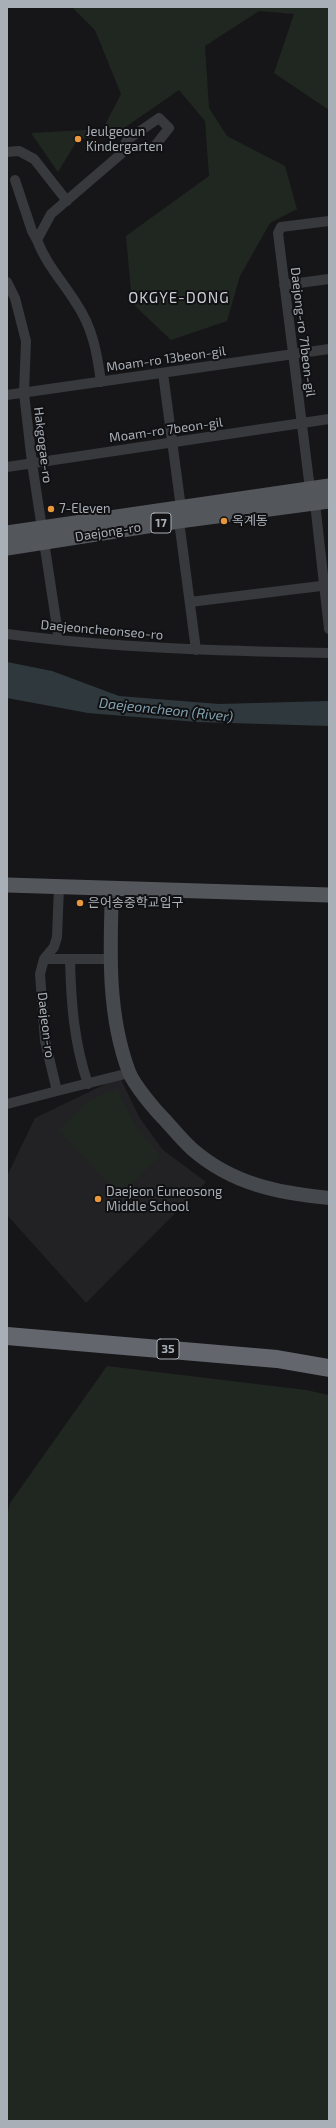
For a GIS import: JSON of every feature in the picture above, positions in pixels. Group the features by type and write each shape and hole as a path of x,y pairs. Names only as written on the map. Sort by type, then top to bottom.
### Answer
{"highway":[{"name":"35","path":"7,1325 280,1348 329,1356"},
{"name":"35","path":"7,1336 277,1359 329,1368"}],"main road":[{"name":"Daejong-ro","path":"7,533 41,527 180,514 318,497 329,486"},
{"name":"Daejong-ro","path":"7,548 44,542 180,514"},
{"path":"7,885 329,895"},
{"path":"112,889 110,959 117,1030 129,1073 157,1111 187,1143 225,1173 273,1191 329,1198"}],"street":[{"path":"37,240 51,214 121,154 127,140 159,118 169,128 154,147"},
{"path":"7,152 19,150 34,159 67,201"},
{"path":"15,180 32,230 44,257 77,304 95,342 101,382"},
{"name":"Daejong-ro 71beon-gil","path":"318,497 302,424 278,230 281,227 329,221"},
{"path":"284,285 329,279"},
{"name":"Hakgogae-ro","path":"7,282 15,298 26,341 24,393 32,463 44,542"},
{"name":"Moam-ro 13beon-gil","path":"7,395 329,349"},
{"path":"163,373 196,650"},
{"name":"Moam-ro 7beon-gil","path":"7,467 329,420"},
{"path":"318,497 327,585 329,629"},
{"path":"44,542 59,640"},
{"path":"190,602 327,585"},
{"name":"Daejeoncheonseo-ro","path":"7,634 59,640 196,650 329,653"},
{"name":"Daejeon-ro","path":"57,1091 46,1041 40,974 44,959 54,948 57,937 59,887"},
{"path":"44,959 110,959"},
{"path":"70,959 73,1023 88,1084"},
{"path":"7,1104 129,1073"}],"shaded area":[{"path":"72,7 329,7 329,110 274,73 294,14 259,11 205,46 209,108 227,136 285,166 297,209 270,223 240,276 227,321 171,340 132,303 126,236 209,176 205,121 179,90 114,135 78,139 58,172 31,133 103,129 121,94 95,30"},
{"name":"Daejeon Euneosong Middle School","path":"120,1077 139,1117 163,1150 206,1182 86,1303 7,1215 7,1176 35,1118"},
{"path":"117,1089 136,1128 160,1156 120,1195 59,1130 88,1101"},
{"path":"107,1366 306,1390 329,1395 329,2121 7,2121 7,1516 10,1503"}],"water":[{"name":"Daejeoncheon (River)","path":"7,662 52,671 119,696 219,704 329,701 329,726 197,722 88,713 7,698"}],"place":[{"name":"Jeulgeoun Kindergarten","path":"78,139"},
{"name":"7-Eleven","path":"51,509"},
{"name":"옥계동","path":"224,521"},
{"name":"은어송중학교입구","path":"80,903"},
{"name":"Daejeon Euneosong Middle School","path":"98,1199"}],"district":[{"name":"OKGYE-DONG","path":"179,298"}]}
